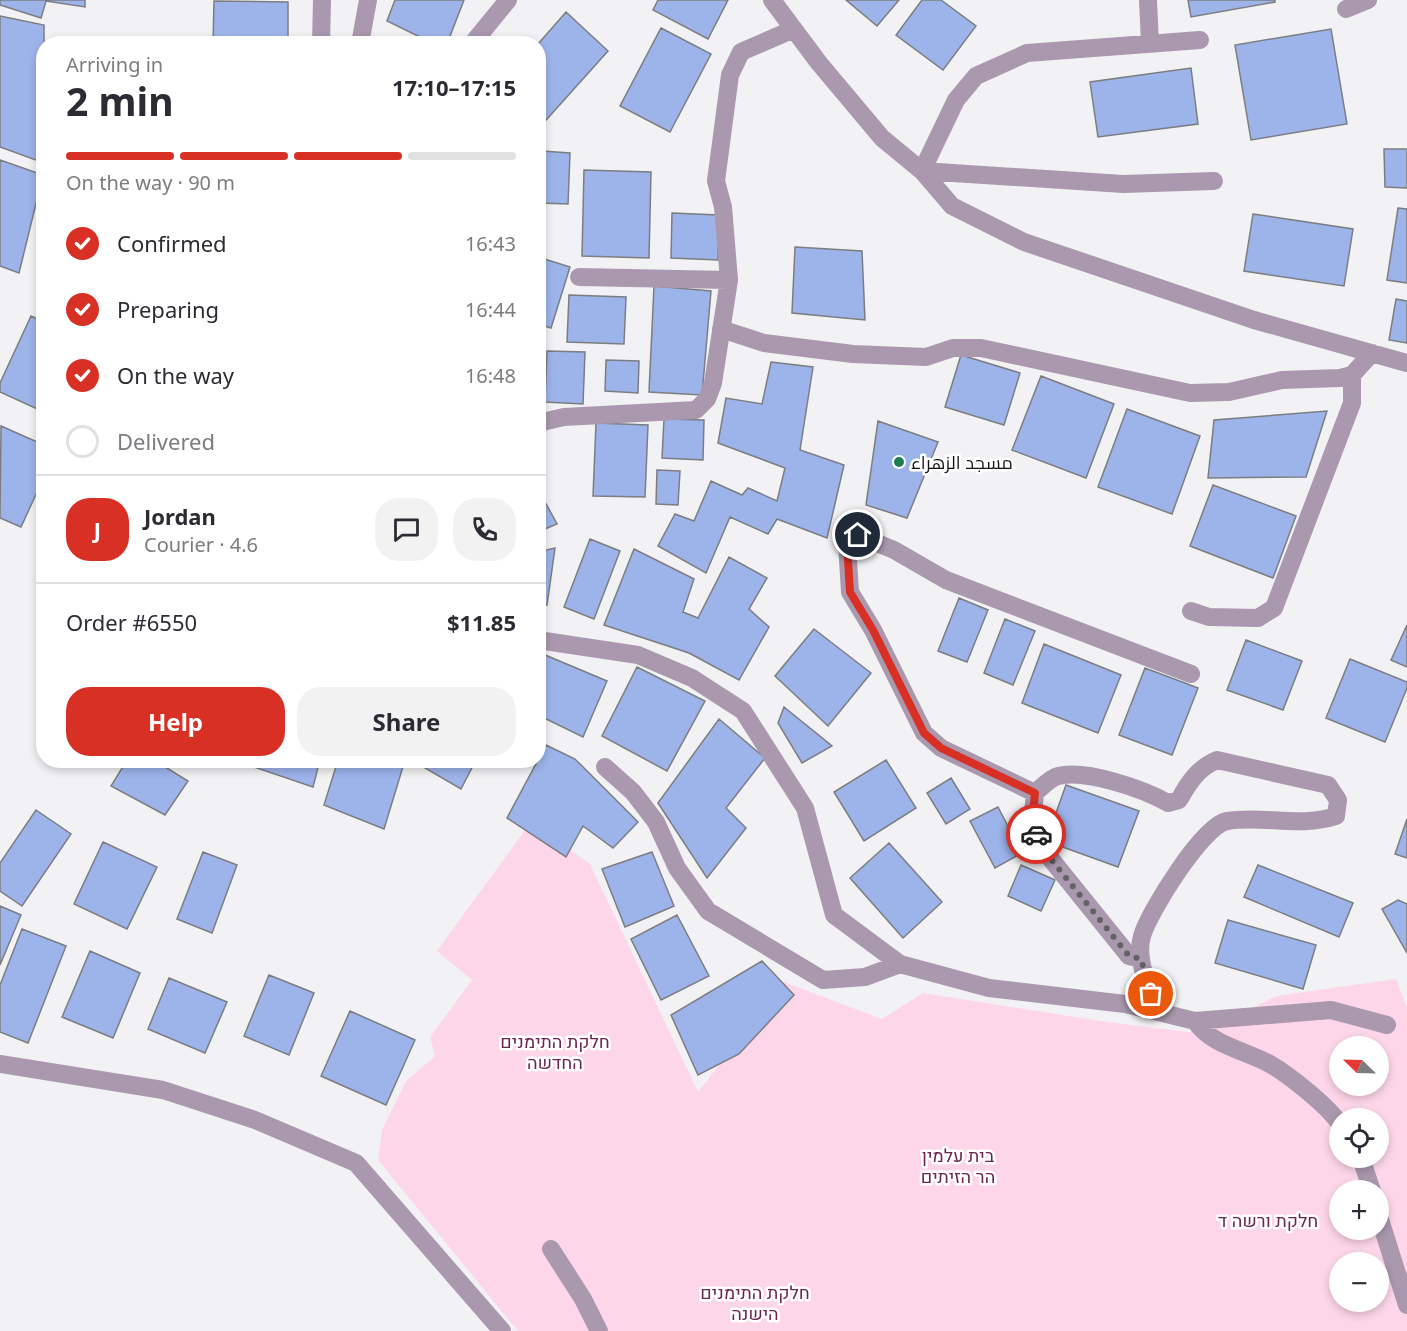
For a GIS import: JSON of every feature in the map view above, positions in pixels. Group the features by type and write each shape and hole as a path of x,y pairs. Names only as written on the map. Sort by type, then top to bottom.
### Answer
{"street":[{"path":"321,36 322,0"},
{"path":"361,36 368,0"},
{"path":"479,36 508,0"},
{"path":"772,0 882,138 922,171 952,206 1024,242 1254,320 1407,363"},
{"path":"1148,0 1150,43"},
{"path":"1346,9 1368,0"},
{"path":"546,421 564,417 696,410 707,399 713,383 729,280 723,207 716,181 730,75 741,52 794,29"},
{"path":"922,171 956,100 976,76 1026,54 1200,40"},
{"path":"922,171 1123,184 1214,182"},
{"path":"579,277 729,280"},
{"path":"722,329 764,343 854,354 926,357 953,348 981,348 1190,393 1229,392 1282,380 1340,378 1352,375 1372,353"},
{"path":"1191,611 1209,617 1258,618 1274,608 1352,403 1352,375"},
{"path":"1035,793 941,748 924,733 873,630 850,592 847,544 858,535 894,550 946,580 1191,674"},
{"path":"546,641 638,655 692,678 743,711 805,808 834,915 900,964 989,988 1125,1004 1195,1021 1331,1010 1387,1025"},
{"path":"1141,959 1129,956 1038,843 1033,813 1035,793 1057,776 1100,777 1149,792 1168,803 1179,800 1190,780 1204,765 1217,760 1328,785 1338,800 1336,816 1316,822 1225,821 1209,833 1166,888 1142,937 1141,959 1156,1011"},
{"path":"605,766 633,792 656,822 677,868 708,911 823,980 865,977 900,964"},
{"path":"1195,1021 1204,1034 1271,1064 1329,1110"},
{"path":"0,1064 163,1090 255,1120 356,1163 502,1331"},
{"path":"1387,1240 1407,1305"},
{"path":"551,1249 583,1299 599,1331"}],"green space":[{"name":"בית עלמין הר הזיתים","path":"531,822 590,864 698,1092 784,982 882,1019 923,993 1107,1022 1204,1034 1276,996 1396,979 1407,1007 1407,1331 518,1331 378,1160 382,1130 406,1081 435,1056 430,1037 472,980 437,951"}],"building":[{"path":"0,0 85,0 85,7 46,1 41,18 0,5"},
{"path":"395,0 464,0 450,36 418,36 387,21"},
{"path":"658,0 728,0 708,39 653,10"},
{"path":"846,0 899,0 877,26"},
{"path":"922,0 941,0 976,26 943,70 896,35"},
{"path":"1188,0 1275,0 1275,2 1191,17"},
{"path":"214,1 288,2 288,36 213,36"},
{"path":"566,12 608,51 546,120 546,36"},
{"path":"0,16 44,25 44,36 36,36 36,160 0,147"},
{"path":"661,28 711,54 670,132 620,106"},
{"path":"1331,29 1347,124 1251,140 1235,45"},
{"path":"1191,68 1198,124 1098,137 1090,82"},
{"path":"1384,149 1407,149 1407,188 1385,187"},
{"path":"546,151 570,153 568,204 546,203"},
{"path":"0,160 36,173 36,204 19,273 0,266"},
{"path":"584,170 651,172 649,258 582,256"},
{"path":"1398,208 1407,209 1407,283 1387,280"},
{"path":"672,213 719,215 718,260 671,258"},
{"path":"1253,214 1353,229 1344,286 1244,271"},
{"path":"795,247 862,251 865,320 792,313"},
{"path":"546,260 570,267 551,328 546,326"},
{"path":"654,286 711,291 702,395 649,392"},
{"path":"569,295 626,297 624,344 567,342"},
{"path":"1396,299 1407,301 1407,343 1389,340"},
{"path":"31,316 36,318 36,408 0,392 0,383"},
{"path":"547,351 585,352 583,404 546,402"},
{"path":"961,355 1020,373 1004,425 945,407"},
{"path":"606,360 639,361 638,393 605,391"},
{"path":"771,362 813,367 800,450 844,465 827,538 777,519 768,534 730,517 706,573 658,546 675,514 694,521 711,481 742,495 748,488 777,501 785,468 718,443 726,398 762,404"},
{"path":"1041,376 1114,404 1086,478 1012,450"},
{"path":"1127,409 1200,436 1172,514 1098,487"},
{"path":"1327,411 1306,477 1208,478 1214,420"},
{"path":"664,419 704,420 703,460 662,458"},
{"path":"878,421 938,442 907,518 866,505"},
{"path":"596,423 648,425 645,497 593,496"},
{"path":"1,426 36,441 36,494 21,527 0,518"},
{"path":"657,470 680,471 678,505 656,504"},
{"path":"1213,485 1296,516 1273,578 1190,546"},
{"path":"546,504 557,524 546,529"},
{"path":"590,539 620,551 594,619 564,607"},
{"path":"555,548 547,605 546,605 546,550"},
{"path":"634,549 694,579 683,612 698,618 729,557 767,578 749,609 769,627 739,680 689,653 604,625"},
{"path":"959,598 988,610 967,662 938,651"},
{"path":"1005,619 1035,631 1013,685 984,673"},
{"path":"1407,625 1407,667 1391,660"},
{"path":"814,629 871,673 828,726 775,676"},
{"path":"1246,640 1302,661 1283,710 1227,690"},
{"path":"1044,644 1121,675 1098,733 1022,703"},
{"path":"546,655 607,681 583,737 546,719"},
{"path":"1350,659 1407,682 1407,688 1385,742 1326,718"},
{"path":"637,667 705,701 667,771 602,736"},
{"path":"1145,668 1198,688 1172,755 1119,735"},
{"path":"784,707 832,746 802,763 778,723"},
{"path":"719,719 765,758 726,808 746,828 707,878 658,803"},
{"path":"546,745 575,759 638,822 613,848 583,826 566,857 507,818 534,768 546,768"},
{"path":"886,760 916,808 864,841 834,792"},
{"path":"122,768 167,768 188,781 165,815 111,786"},
{"path":"257,768 318,768 313,787"},
{"path":"336,768 403,768 384,829 324,805"},
{"path":"425,768 472,768 461,789"},
{"path":"951,778 970,809 946,824 927,793"},
{"path":"1066,785 1139,811 1118,867 1046,841"},
{"path":"998,807 1022,853 995,868 970,821"},
{"path":"36,810 71,834 22,906 0,891 0,863"},
{"path":"1407,819 1407,858 1395,854"},
{"path":"103,842 157,867 127,929 74,904"},
{"path":"889,843 942,902 903,938 850,878"},
{"path":"203,852 237,865 212,933 177,919"},
{"path":"652,852 674,906 625,927 602,869"},
{"path":"1021,865 1055,880 1041,911 1008,896"},
{"path":"1258,865 1353,903 1339,937 1244,897"},
{"path":"1398,900 1407,904 1407,953 1382,909"},
{"path":"0,906 21,915 0,965"},
{"path":"677,915 709,976 661,1000 631,939"},
{"path":"1228,920 1316,945 1303,989 1215,963"},
{"path":"22,929 66,946 28,1043 0,1032 0,985"},
{"path":"90,951 140,973 113,1038 62,1017"},
{"path":"762,961 794,995 739,1054 698,1075 671,1015"},
{"path":"269,975 314,993 289,1055 244,1036"},
{"path":"169,978 227,1002 205,1053 148,1029"},
{"path":"350,1011 415,1040 386,1105 321,1076"}],"way so far":[{"path":"1036,834 1038,843 1103,926 1129,956 1141,959 1151,994"}],"place":[{"name":"مسجد الزهراء","path":"899,462"}],"route":[{"path":"858,535 847,544 850,592 873,630 924,733 941,748 1035,793 1033,813 1036,834"}],"park label":[{"name":"חלקת התימנים החדשה","path":"555,1051"},
{"name":"חלקת ורשה ד","path":"1268,1220"},
{"name":"חלקת התימנים הישנה","path":"755,1302"}]}
